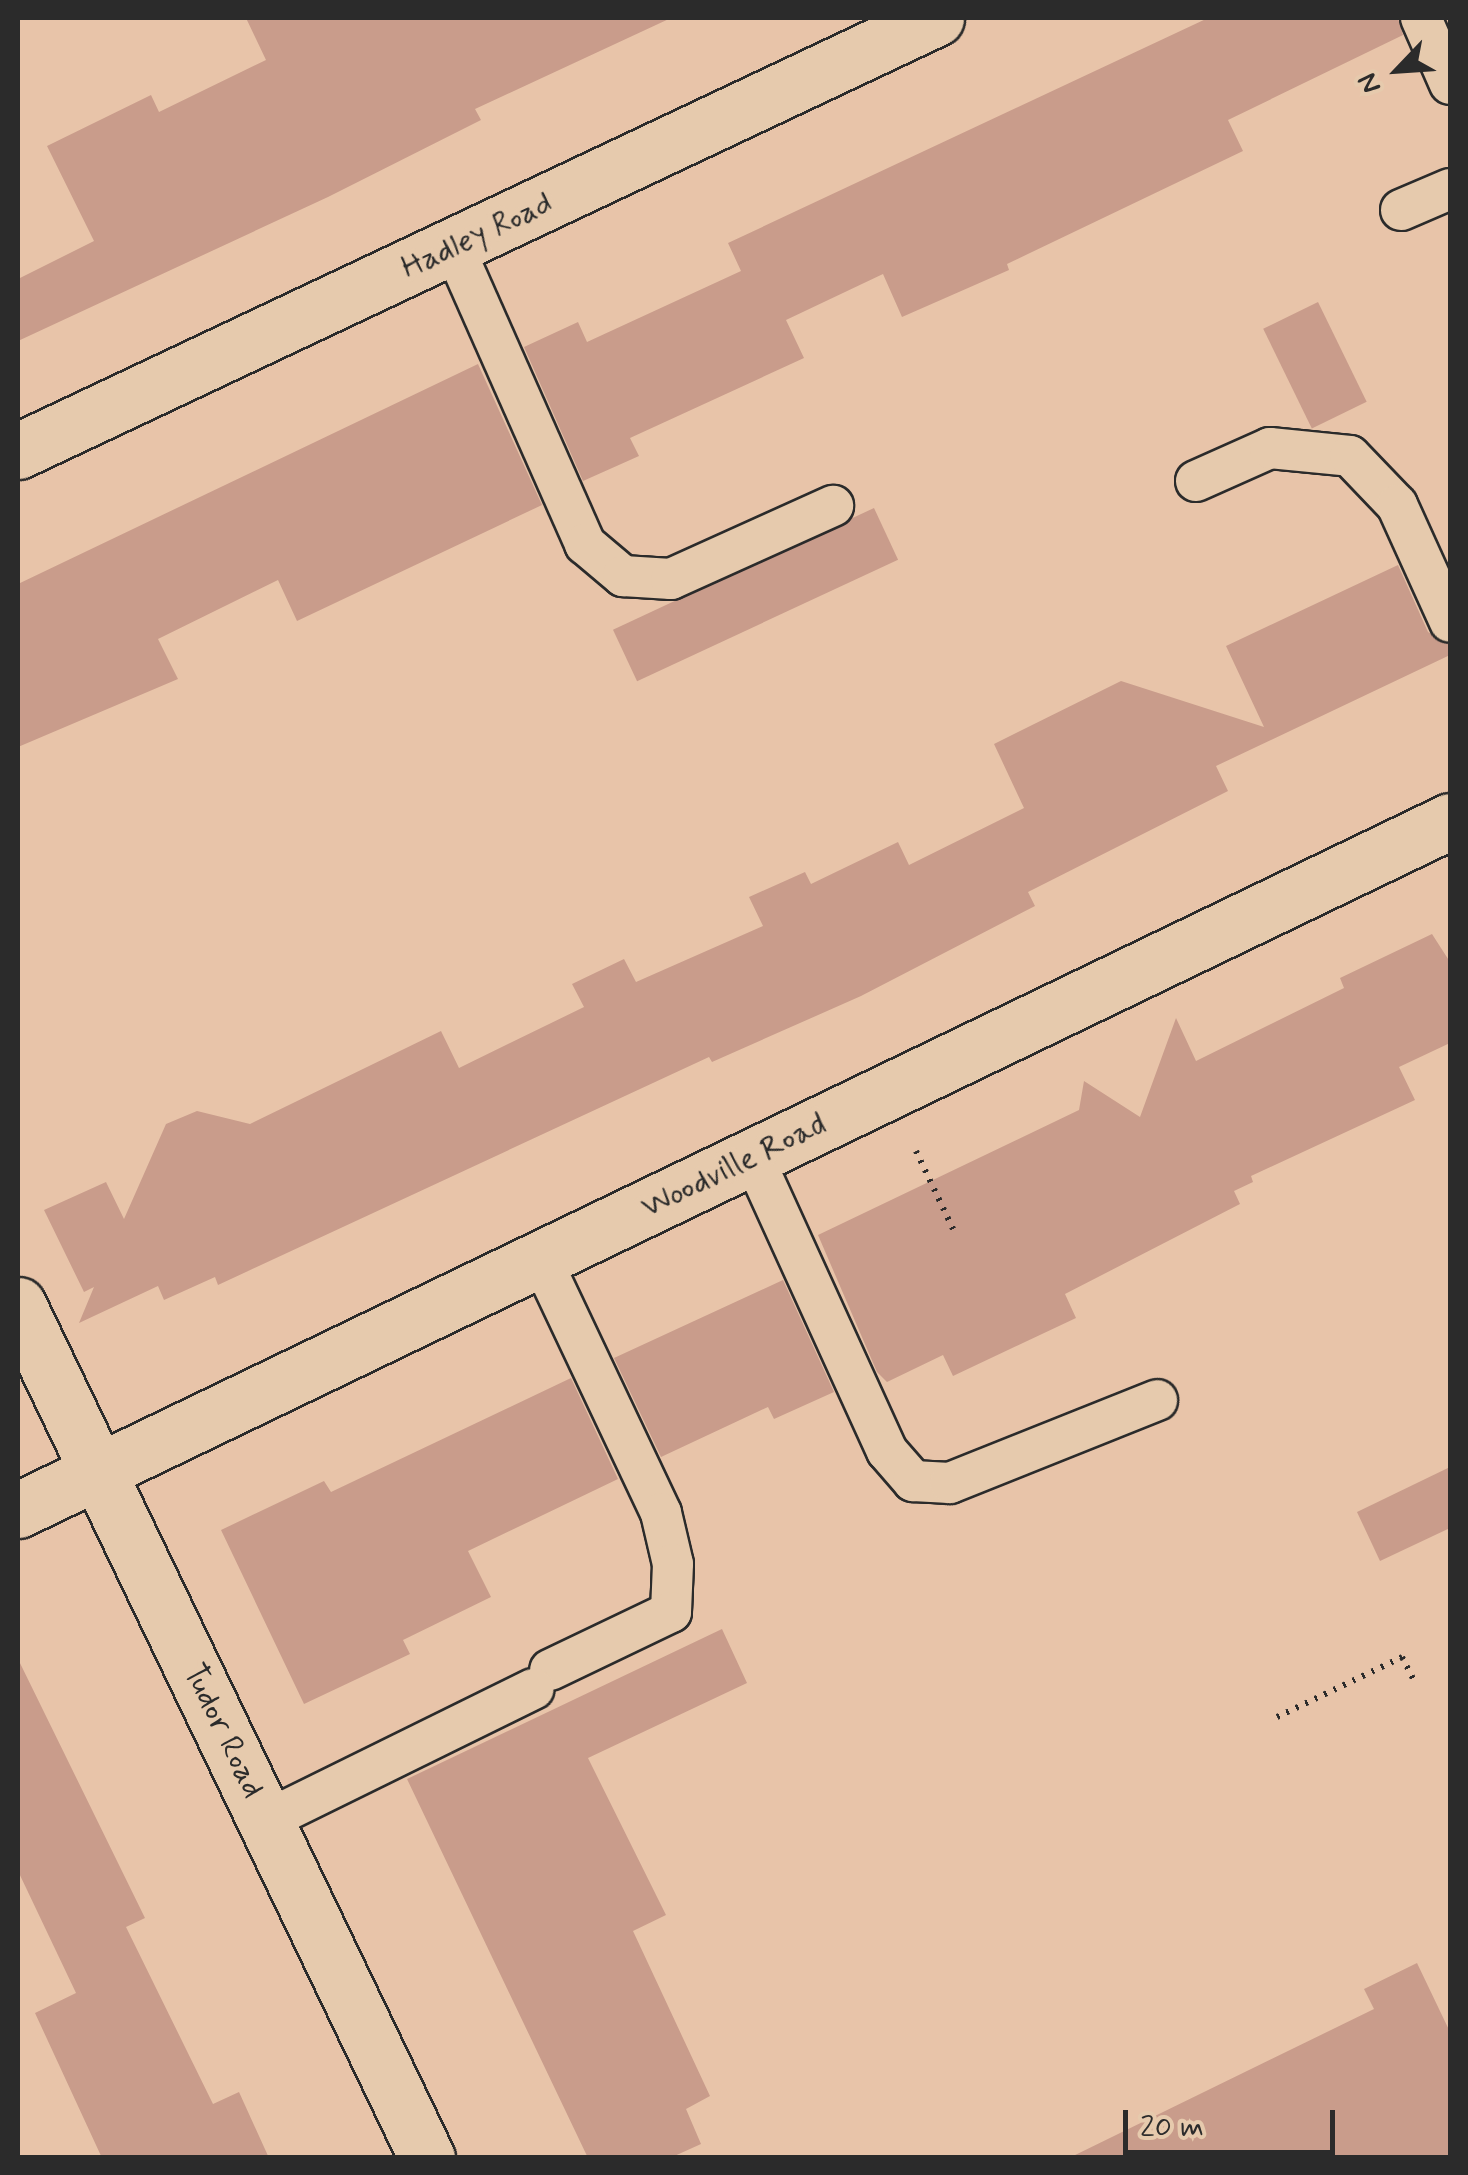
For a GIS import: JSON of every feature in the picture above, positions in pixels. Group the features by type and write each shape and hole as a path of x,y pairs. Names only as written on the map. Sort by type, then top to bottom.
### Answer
{"street":[{"name":"Hadley Road","path":"18,452 936,18"},
{"name":"Woodville Road","path":"18,1510 1450,821"},
{"name":"Tudor Road","path":"18,1306 427,2158"}],"lane":[{"path":"1420,18 1450,84"},
{"path":"1401,210 1450,189"},
{"path":"454,248 585,544 623,576 671,579 832,506"},
{"path":"1196,481 1270,448 1350,456 1397,505 1450,622"},
{"path":"753,1156 887,1450 913,1481 950,1483 1157,1400"},
{"path":"267,1820 671,1612 673,1564 661,1513 542,1259"}],"path":[{"path":"887,1092 954,1231"},
{"path":"1278,1717 1402,1656 1416,1684"}],"building":[{"path":"246,18 671,18 475,109 481,120 328,197 18,341 18,279 94,241 47,146 151,95 159,112 266,60"},
{"path":"1208,18 1398,18 1403,35 1228,120 1243,151 1007,264 1009,270 902,317 883,274 786,320 804,358 630,438 639,456 583,481 524,347 578,322 587,342 741,271 728,243"},
{"path":"1318,302 1367,402 1312,429 1263,329"},
{"path":"478,364 542,505 297,621 278,580 158,639 178,679 18,747 18,584"},
{"path":"874,508 898,560 637,681 613,630"},
{"path":"1398,565 1428,632 1450,645 1450,655 1216,766 1228,791 1028,892 1035,906 861,996 712,1062 709,1057 218,1285 215,1277 164,1300 158,1286 79,1323 94,1287 84,1292 44,1210 106,1182 124,1219 166,1124 197,1111 250,1124 441,1031 459,1068 584,1007 572,984 624,959 636,982 763,926 749,897 805,872 811,884 898,842 909,865 1024,808 994,744 1121,681 1264,727 1226,646"},
{"path":"1432,934 1450,962 1450,1043 1399,1067 1415,1100 1251,1176 1253,1182 1234,1191 1240,1204 1065,1294 1076,1318 953,1376 943,1355 887,1382 877,1372 818,1235 1079,1110 1084,1081 1140,1117 1176,1018 1196,1061 1344,988 1340,978"},
{"path":"783,1280 834,1392 774,1419 768,1407 661,1457 614,1358"},
{"path":"571,1378 618,1479 468,1551 491,1597 403,1640 410,1654 304,1704 221,1530 324,1481 331,1492"},
{"path":"1450,1467 1450,1528 1380,1561 1357,1512"},
{"path":"722,1629 747,1683 588,1758 666,1915 633,1931 710,2096 686,2109 701,2144 670,2158 588,2158 407,1779"},
{"path":"18,1659 145,1918 126,1927 213,2104 239,2092 269,2158 102,2158 35,2013 76,1993 18,1871"},
{"path":"1417,1963 1450,2032 1450,2158 1069,2158 1374,2009 1364,1989"}]}
